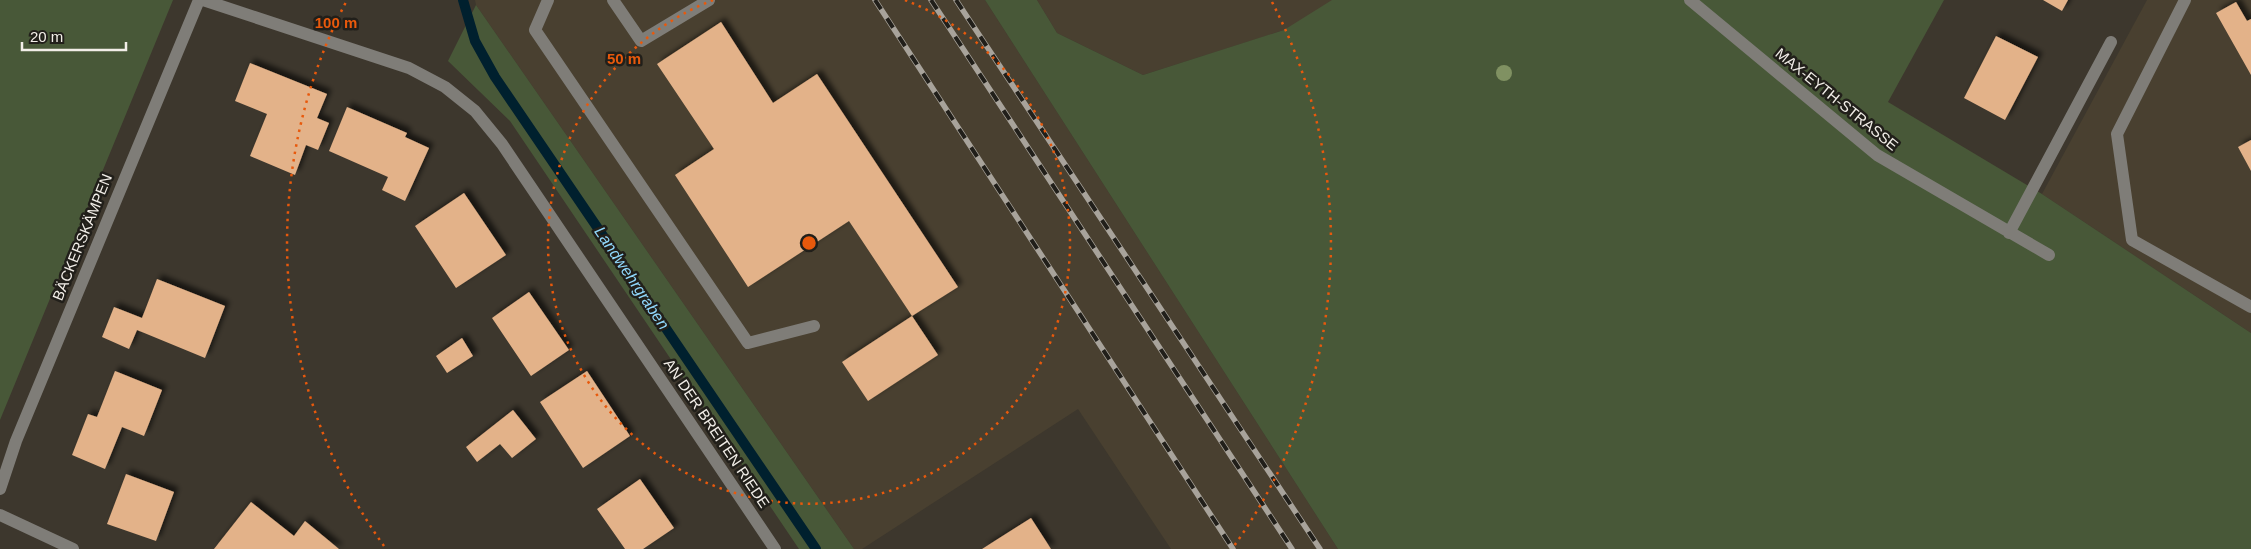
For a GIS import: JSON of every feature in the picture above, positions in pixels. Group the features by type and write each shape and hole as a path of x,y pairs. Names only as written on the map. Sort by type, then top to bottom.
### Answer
{"street":[{"name":"BÄCKERSKÄMPEN","path":"0,489 16,441 201,0"},
{"name":"AN DER BREITEN RIEDE","path":"201,0 409,68 445,87 475,111 502,144 775,549"},
{"path":"548,0 535,30 748,343 814,326"},
{"path":"613,0 641,40 709,0"},
{"name":"MAX-EYTH-STRASSE","path":"1690,0 1877,155 2049,255"},
{"path":"2185,0 2118,134 2132,240 2251,307"},
{"path":"2009,233 2111,42"},
{"path":"0,515 73,549"}],"shaded area":[{"path":"475,0 985,0 1338,549 1171,549 1078,409 862,549 854,549 476,5"},
{"path":"1037,0 1338,0 1297,26 1143,75 1057,33"},
{"path":"2147,0 2251,0 2251,333 2042,194"}],"green space":[{"path":"0,0 173,0 0,420"},
{"path":"985,0 1037,0 1057,33 1143,75 1284,30 1332,0 1944,0 1888,102 2042,194 2251,333 2251,549 1338,549"},
{"path":"476,5 854,549 799,549 510,121 448,61"}],"building":[{"path":"2043,0 2068,0 2062,11"},
{"path":"2236,2 2247,21 2251,19 2251,75 2216,13"},
{"path":"721,22 773,103 817,74 958,287 912,316 849,221 748,287 675,175 714,149 657,64"},
{"path":"1996,36 2038,57 2005,120 1964,98"},
{"path":"250,63 327,94 317,118 329,123 318,150 306,145 295,175 250,156 267,114 235,101"},
{"path":"347,107 407,133 405,137 429,148 405,201 382,190 388,177 329,151"},
{"path":"2251,140 2251,171 2238,147"},
{"path":"464,193 506,255 456,288 415,226"},
{"path":"157,279 225,306 205,358 137,330 129,349 102,337 114,307 142,318"},
{"path":"529,292 569,350 531,376 492,318"},
{"path":"912,316 938,355 868,401 842,362"},
{"path":"462,338 473,356 447,373 436,356"},
{"path":"115,371 162,390 144,436 122,427 105,469 72,455 88,414 97,417"},
{"path":"587,371 630,436 583,468 540,402"},
{"path":"513,410 536,439 512,458 500,444 477,462 466,447"},
{"path":"126,474 174,492 156,541 107,524"},
{"path":"640,479 674,528 643,549 625,549 597,509"},
{"path":"251,502 294,536 305,521 339,549 214,549"},
{"path":"1031,518 1051,549 982,549"}],"waterway":[{"name":"Landwehrgraben","path":"463,0 475,41 495,77 816,549"}],"railway":[{"path":"875,0 1233,549"},
{"path":"931,0 1292,549"},
{"path":"956,0 1320,549"}]}
